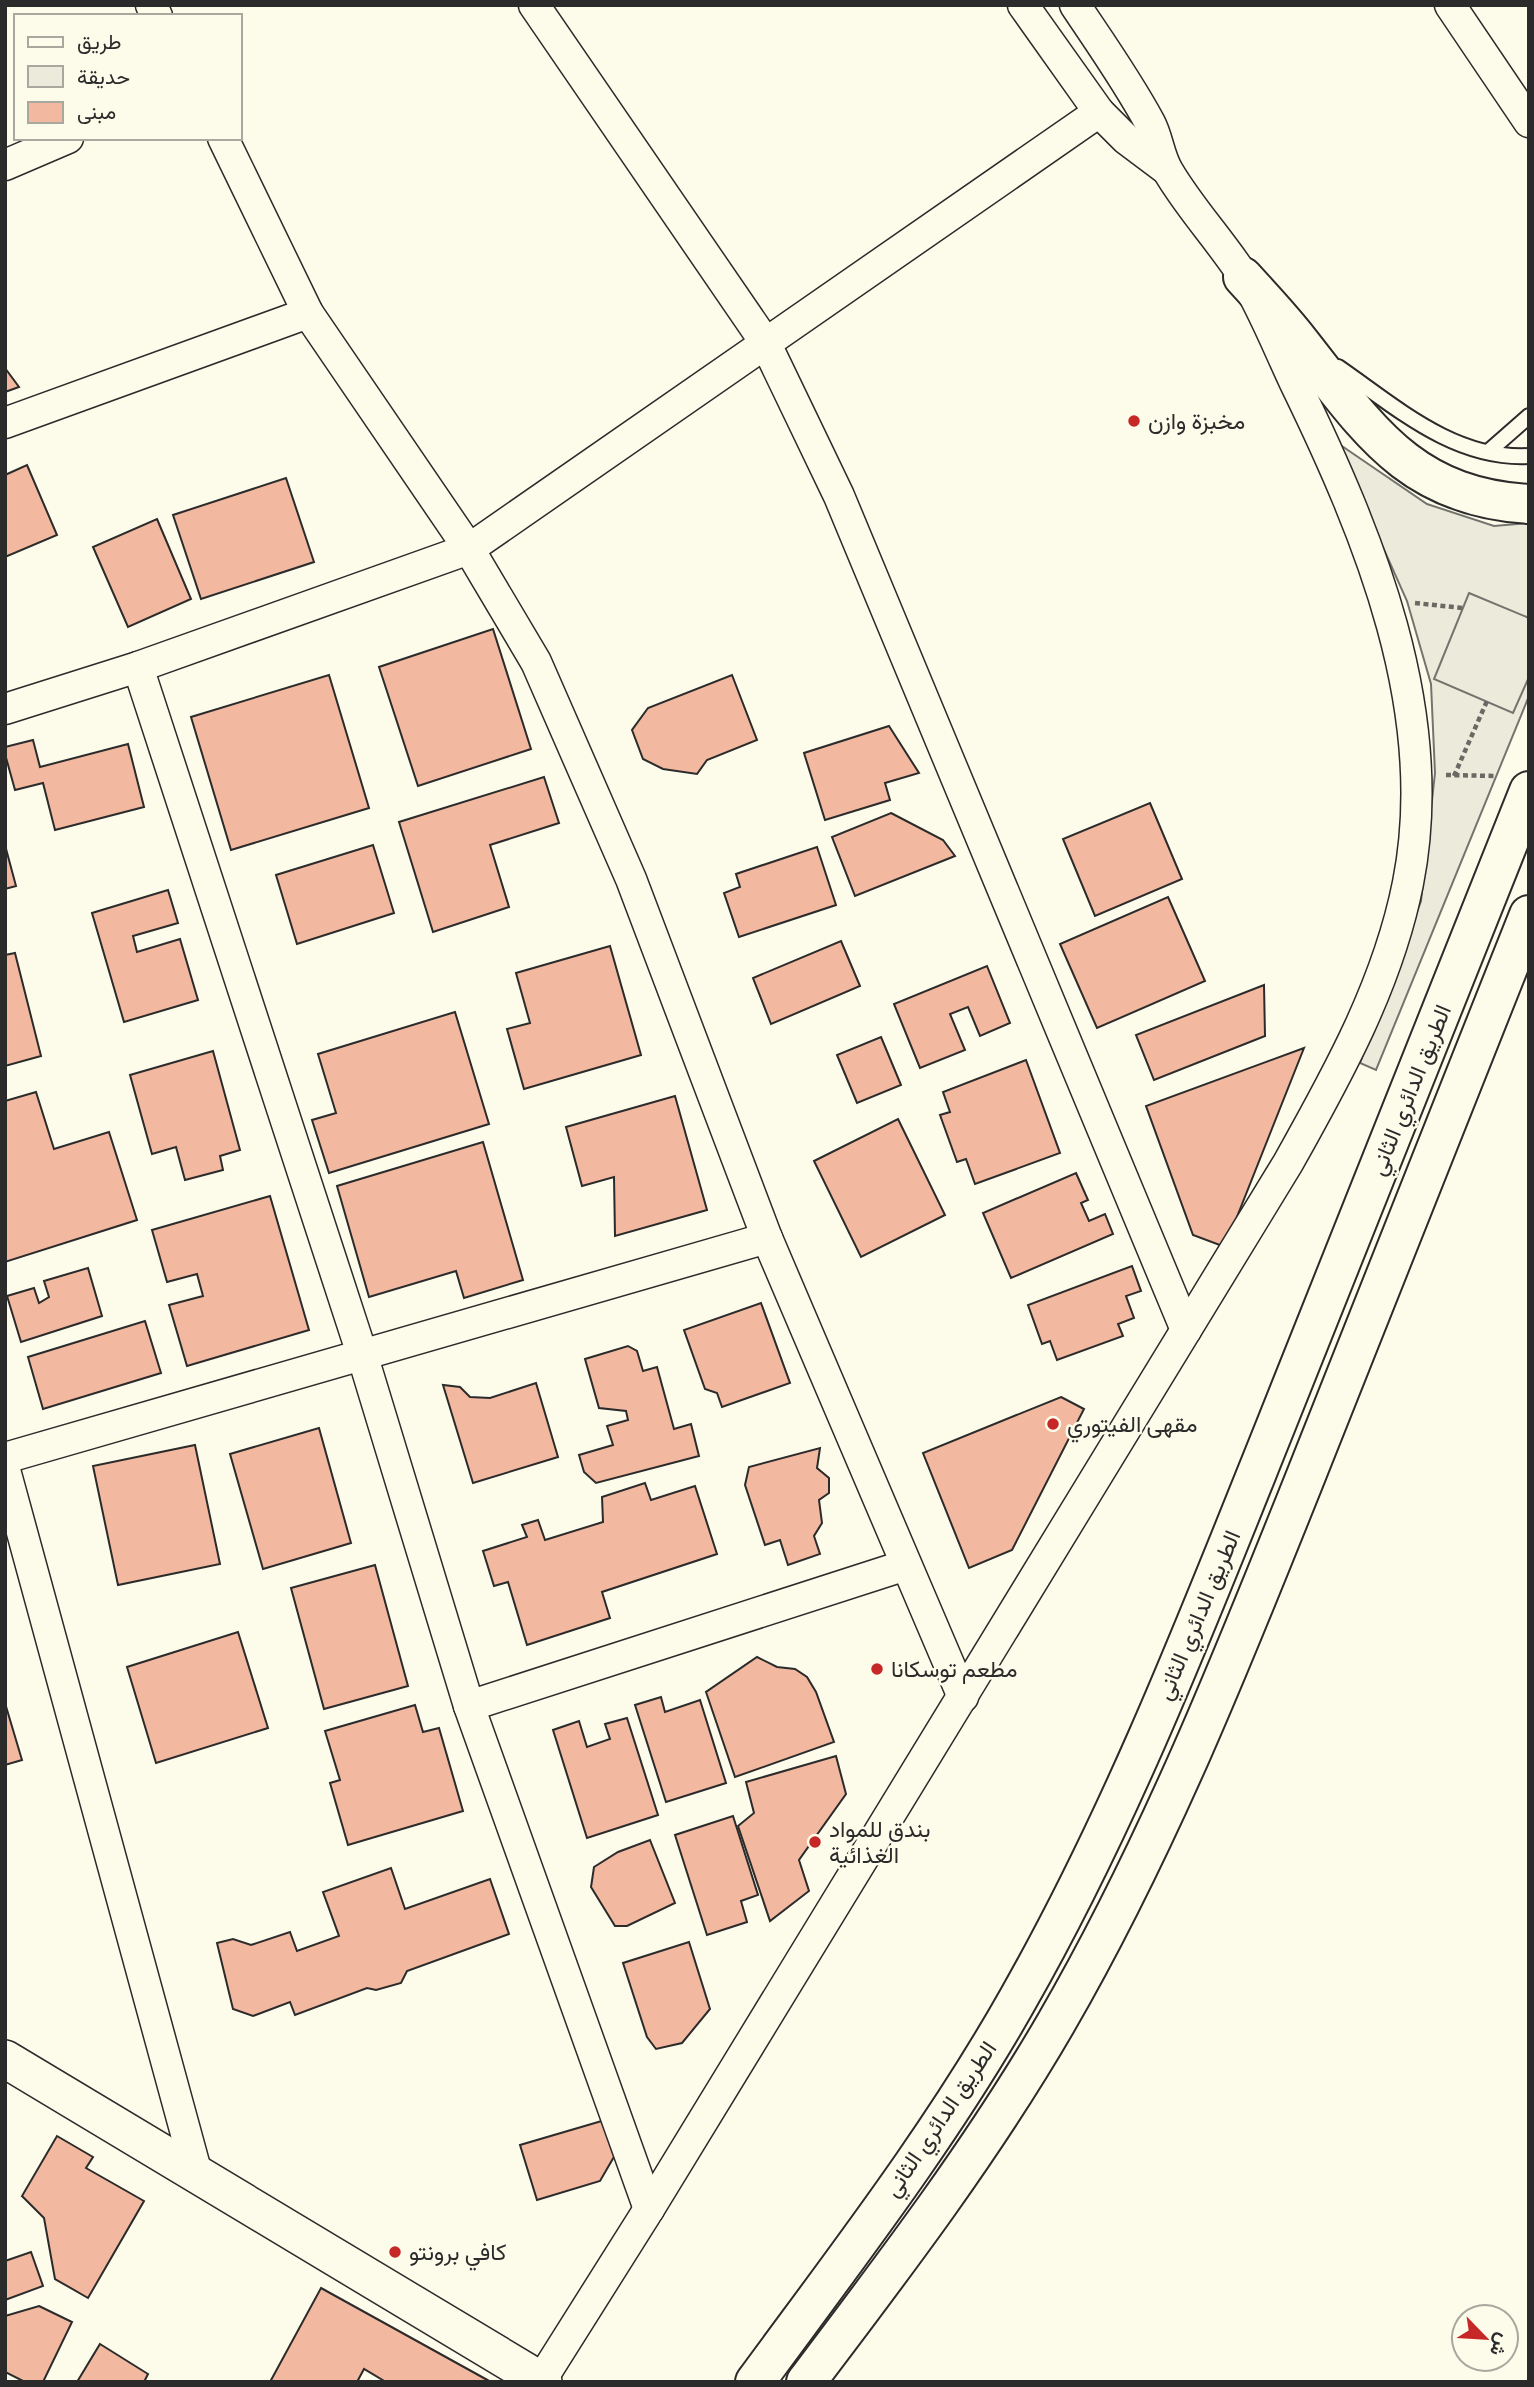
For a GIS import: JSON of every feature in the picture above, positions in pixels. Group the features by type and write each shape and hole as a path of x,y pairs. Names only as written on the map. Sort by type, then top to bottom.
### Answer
{"main road":[{"path":"1243,277 1299,341 1378,440 1420,474 1462,492 1529,504"},
{"name":"الطريق الدائري الثاني","path":"755,2382 855,2245 963,2088 1017,2002 1061,1920 1195,1627 1474,930 1516,784"},
{"path":"1474,930 1522,932"},
{"name":"الطريق الدائري الثاني","path":"806,2382 949,2189 1011,2096 1057,2021 1153,1836 1237,1647 1522,932"}],"street":[{"path":"534,5 765,342 839,496 1186,1330"},
{"path":"1023,5 1099,112 1125,139 1166,169"},
{"path":"5,2059 541,2381 963,1697 1288,1163 1344,1063 1384,972 1408,882 1417,797 1411,713 1395,631 1322,439 1243,277 1166,169 1153,128 1133,92 1075,5"},
{"path":"1450,5 1529,122"},
{"path":"5,709 138,667 469,549 1099,112"},
{"path":"5,165 63,140"},
{"path":"224,140 308,313 469,549 536,662 631,879 767,1238 963,1697"},
{"path":"5,423 308,313"},
{"path":"138,667 362,1354 469,1706 649,2209"},
{"path":"5,1458 767,1238"},
{"path":"5,1470 197,2174"},
{"path":"469,1706 906,1565"}],"lane":[{"path":"1299,341 1455,444 1511,457 1529,456"},
{"path":"1488,452 1529,416"}],"path":[{"path":"1386,606 1425,602 1463,608"},
{"path":"1454,776 1487,701"},
{"path":"1415,774 1516,784"}],"green space":[{"path":"1336,442 1427,504 1494,526 1529,523 1529,696 1376,1070 1360,1063 1421,901 1435,773 1431,684 1407,601"}],"shaded area":[{"path":"1469,593 1529,618 1529,677 1513,713 1434,679"}],"building":[{"path":"5,368 19,387 5,392"},
{"path":"27,465 57,535 5,557 5,475"},
{"path":"286,478 314,562 201,599 173,515"},
{"path":"157,519 191,599 128,627 93,547"},
{"path":"493,629 531,749 418,786 379,667"},
{"path":"329,675 369,808 231,850 191,717"},
{"path":"732,675 757,740 707,760 697,774 663,769 643,759 632,730 648,708"},
{"path":"889,726 919,773 885,783 890,800 825,820 804,753"},
{"path":"33,740 40,767 128,744 144,807 55,830 43,783 15,790 5,754 5,747"},
{"path":"544,777 559,823 490,845 509,907 433,932 399,822"},
{"path":"1150,803 1182,879 1095,916 1063,839"},
{"path":"891,813 943,840 955,856 855,896 832,837"},
{"path":"5,845 16,886 5,889"},
{"path":"373,845 394,913 297,944 276,875"},
{"path":"817,847 836,905 739,937 724,893 740,887 736,874"},
{"path":"168,890 178,923 133,936 137,952 180,939 198,1000 124,1022 92,913"},
{"path":"1168,897 1205,981 1097,1028 1060,944"},
{"path":"841,941 860,986 771,1024 753,978"},
{"path":"610,946 641,1055 524,1089 507,1029 530,1023 516,973"},
{"path":"15,953 41,1056 5,1066 5,955"},
{"path":"987,966 1010,1023 980,1036 968,1007 950,1014 965,1050 920,1068 894,1004"},
{"path":"1264,985 1265,1036 1154,1080 1136,1035"},
{"path":"455,1012 489,1124 329,1173 312,1120 336,1113 318,1054"},
{"path":"881,1037 901,1085 857,1103 837,1055"},
{"path":"1304,1048 1225,1247 1193,1235 1146,1106"},
{"path":"213,1051 240,1150 220,1156 223,1170 185,1180 176,1147 152,1154 130,1075"},
{"path":"1026,1060 1060,1153 975,1184 966,1159 957,1162 940,1115 950,1112 943,1092"},
{"path":"36,1092 54,1149 109,1132 137,1220 5,1262 5,1101"},
{"path":"675,1096 707,1210 615,1236 614,1177 582,1186 566,1127"},
{"path":"898,1119 945,1215 861,1257 814,1161"},
{"path":"483,1142 523,1280 464,1298 456,1271 369,1297 337,1186"},
{"path":"1076,1173 1088,1200 1081,1203 1089,1221 1105,1214 1113,1234 1011,1278 983,1213"},
{"path":"270,1196 309,1330 187,1366 169,1305 203,1296 197,1274 167,1282 152,1230"},
{"path":"1132,1266 1141,1291 1126,1296 1134,1318 1118,1324 1123,1336 1057,1360 1050,1341 1042,1344 1028,1305"},
{"path":"88,1268 102,1316 21,1342 7,1296 34,1288 39,1303 49,1297 44,1281"},
{"path":"761,1303 790,1383 722,1407 717,1393 705,1389 684,1330"},
{"path":"145,1321 161,1373 43,1409 28,1357"},
{"path":"628,1346 637,1351 643,1371 657,1367 674,1429 691,1424 699,1456 596,1483 584,1472 579,1455 613,1445 607,1426 628,1420 626,1411 599,1408 585,1359"},
{"path":"536,1383 558,1457 473,1483 443,1385 460,1387 470,1397 490,1398"},
{"path":"1061,1397 1084,1409 1012,1550 969,1568 923,1453"},
{"path":"319,1428 351,1543 263,1569 230,1454"},
{"path":"195,1445 220,1564 118,1585 93,1466"},
{"path":"820,1448 817,1468 829,1478 829,1493 819,1500 822,1523 814,1536 820,1554 788,1565 780,1540 765,1545 745,1485 749,1467"},
{"path":"645,1483 651,1500 695,1486 717,1554 602,1592 610,1618 527,1645 508,1582 494,1586 483,1551 527,1537 522,1525 538,1520 545,1540 603,1522 602,1497"},
{"path":"375,1565 408,1686 324,1709 291,1588"},
{"path":"238,1632 268,1728 156,1763 127,1667"},
{"path":"757,1657 777,1667 795,1669 807,1677 816,1692 834,1742 735,1777 706,1692"},
{"path":"661,1697 665,1712 700,1700 726,1783 666,1802 635,1705"},
{"path":"5,1703 22,1760 5,1765"},
{"path":"415,1705 423,1732 439,1728 463,1811 348,1845 330,1783 340,1780 325,1731"},
{"path":"627,1718 658,1815 587,1838 553,1730 579,1721 587,1747 610,1739 605,1724"},
{"path":"836,1756 846,1794 799,1860 809,1891 770,1921 738,1826 754,1813 746,1782"},
{"path":"733,1816 758,1895 741,1901 747,1922 707,1935 675,1835"},
{"path":"650,1840 675,1903 627,1926 615,1926 591,1887 594,1867 618,1852"},
{"path":"391,1868 405,1909 490,1879 509,1934 407,1971 401,1983 376,1990 367,1988 295,2015 290,2002 253,2016 233,2009 217,1943 233,1939 251,1945 290,1932 297,1951 339,1936 323,1892"},
{"path":"689,1942 710,2009 682,2043 656,2049 647,2037 623,1963"},
{"path":"605,2120 615,2155 600,2181 537,2200 520,2145"},
{"path":"57,2136 93,2157 86,2168 144,2201 88,2298 55,2279 44,2218 22,2196"},
{"path":"31,2252 43,2286 5,2300 5,2261"},
{"path":"321,2288 491,2382 386,2382 364,2369 357,2382 270,2382"},
{"path":"39,2306 72,2322 43,2382 25,2382 5,2372 5,2316"},
{"path":"100,2344 148,2374 144,2382 77,2382"}],"place":[{"name":"مخبزة وازن","path":"1134,421"},
{"name":"مقهى الفيتوري","path":"1053,1424"},
{"name":"مطعم توسكانا","path":"877,1669"},
{"name":"بندق للمواد الغذائية","path":"815,1842"},
{"name":"كافي برونتو","path":"395,2252"}]}
